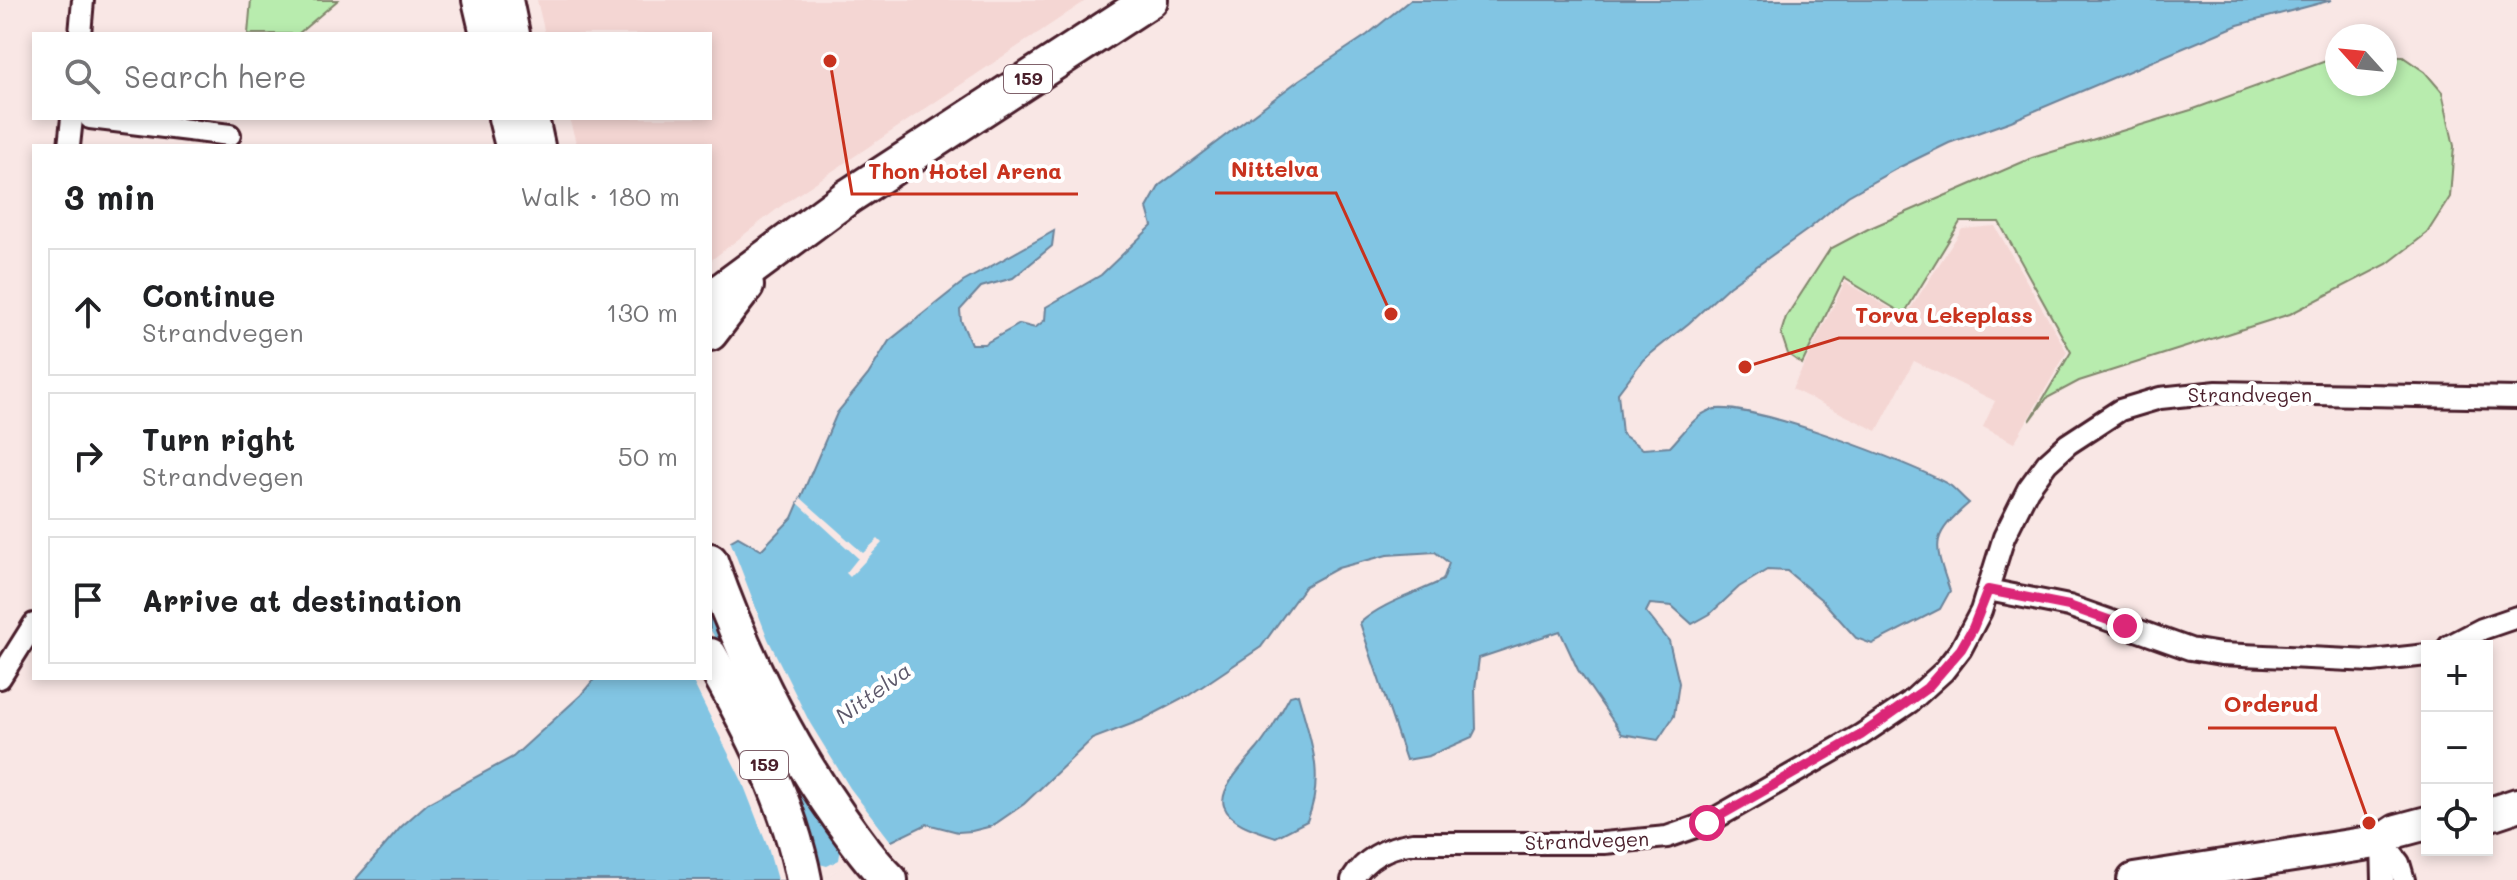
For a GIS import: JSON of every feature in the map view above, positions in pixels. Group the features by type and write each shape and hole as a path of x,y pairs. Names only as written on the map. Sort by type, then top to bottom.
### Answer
{"highway":[{"name":"159","path":"712,298 849,196 1150,0"},
{"name":"159","path":"712,330 742,293 761,262"},
{"name":"159","path":"712,566 744,649 789,738 831,805 885,875"},
{"name":"159","path":"712,660 778,796 804,880"}],"main road":[{"path":"479,0 487,32"},
{"path":"506,0 513,32"},
{"path":"506,120 512,144"},
{"path":"532,120 538,144"},
{"path":"2493,813 2517,805"},
{"path":"2134,880 2382,841 2397,831 2421,825"},
{"path":"2382,841 2395,845 2421,842"}],"street":[{"path":"80,32 83,0"},
{"path":"69,144 72,120"},
{"path":"106,120 230,135"},
{"name":"Strandvegen","path":"1352,880 1359,868 1378,854 1391,847 1413,843 1636,841 1667,837 1707,823 1851,741 1927,688 1961,649 1988,590 2008,528 2028,489 2047,463 2068,444 2120,410 2160,398 2217,392 2517,398"},
{"path":"1988,590 2069,606 2190,649 2221,654 2372,661 2421,656"},
{"path":"2461,640 2517,617"},
{"path":"0,678 32,627"},
{"path":"2382,841 2383,880"},
{"path":"2382,841 2399,863 2404,880"},
{"path":"1373,880 1378,854"}],"shaded area":[{"path":"537,0 1087,0 785,203 712,259 712,144 576,144 570,120 712,120 712,32 545,32"},
{"path":"1995,226 2067,352 2014,443 1983,427 1995,401 1914,361 1877,431 1792,389 1845,282 1905,317 1962,229"}],"green space":[{"path":"251,0 338,0 300,32 248,32"},
{"path":"2397,57 2403,57 2425,72 2442,92 2454,146 2450,197 2427,233 2387,264 2290,314 2079,381 2047,398 2030,421 2071,352 1999,222 1960,222 1904,314 1844,278 1802,364 1788,354 1781,333 1786,317 1830,249 1868,229 2032,158 2191,110 2325,61 2325,96 2397,96"}],"water":[{"path":"1410,0 2332,0 2238,25 2011,121 1949,143 1896,169 1848,196 1810,228 1729,286 1643,360 1618,393 1622,434 1643,449 1670,447 1705,413 1730,410 1793,424 1869,450 1951,486 1969,503 1947,525 1938,542 1950,591 1940,609 1872,644 1856,638 1823,601 1787,571 1767,570 1739,587 1710,614 1692,624 1672,606 1650,604 1646,612 1669,641 1679,683 1674,716 1658,740 1622,734 1578,670 1560,631 1479,658 1475,689 1476,729 1472,737 1429,756 1406,760 1360,623 1389,604 1443,580 1449,563 1435,552 1387,555 1338,568 1305,586 1261,647 1188,696 1142,720 1092,739 1024,804 992,826 958,832 927,824 811,880 355,880 401,827 428,803 513,757 593,680 712,680 712,552 738,537 761,550 792,518 837,413 868,375 889,341 963,282 1054,231 1052,246 1013,278 981,287 960,310 961,321 971,344 984,344 1020,324 1035,328 1045,320 1046,307 1101,275 1152,226 1147,208 1160,185 1299,80 1367,35"},
{"path":"1298,694 1314,757 1313,804 1307,821 1276,837 1233,818 1223,799 1229,784 1266,737 1290,696"}],"pier":[{"path":"801,498 863,553 878,539 882,543 850,577 846,573 858,558 798,503"},
{"path":"729,538 768,639 810,723 850,788 893,844 818,880 777,880 742,781 692,680 712,680 712,632 730,663 816,863 827,866 839,860 841,848 712,547"}],"place":[{"name":"Thon Hotel Arena","path":"830,61"},
{"name":"Nittelva","path":"1391,314"},
{"name":"Torva Lekeplass","path":"1745,367"},
{"name":"Orderud","path":"2369,823"}],"route":[{"path":"1707,823 1861,735 1927,688 1961,649 1988,590 2069,606 2125,626"}]}
